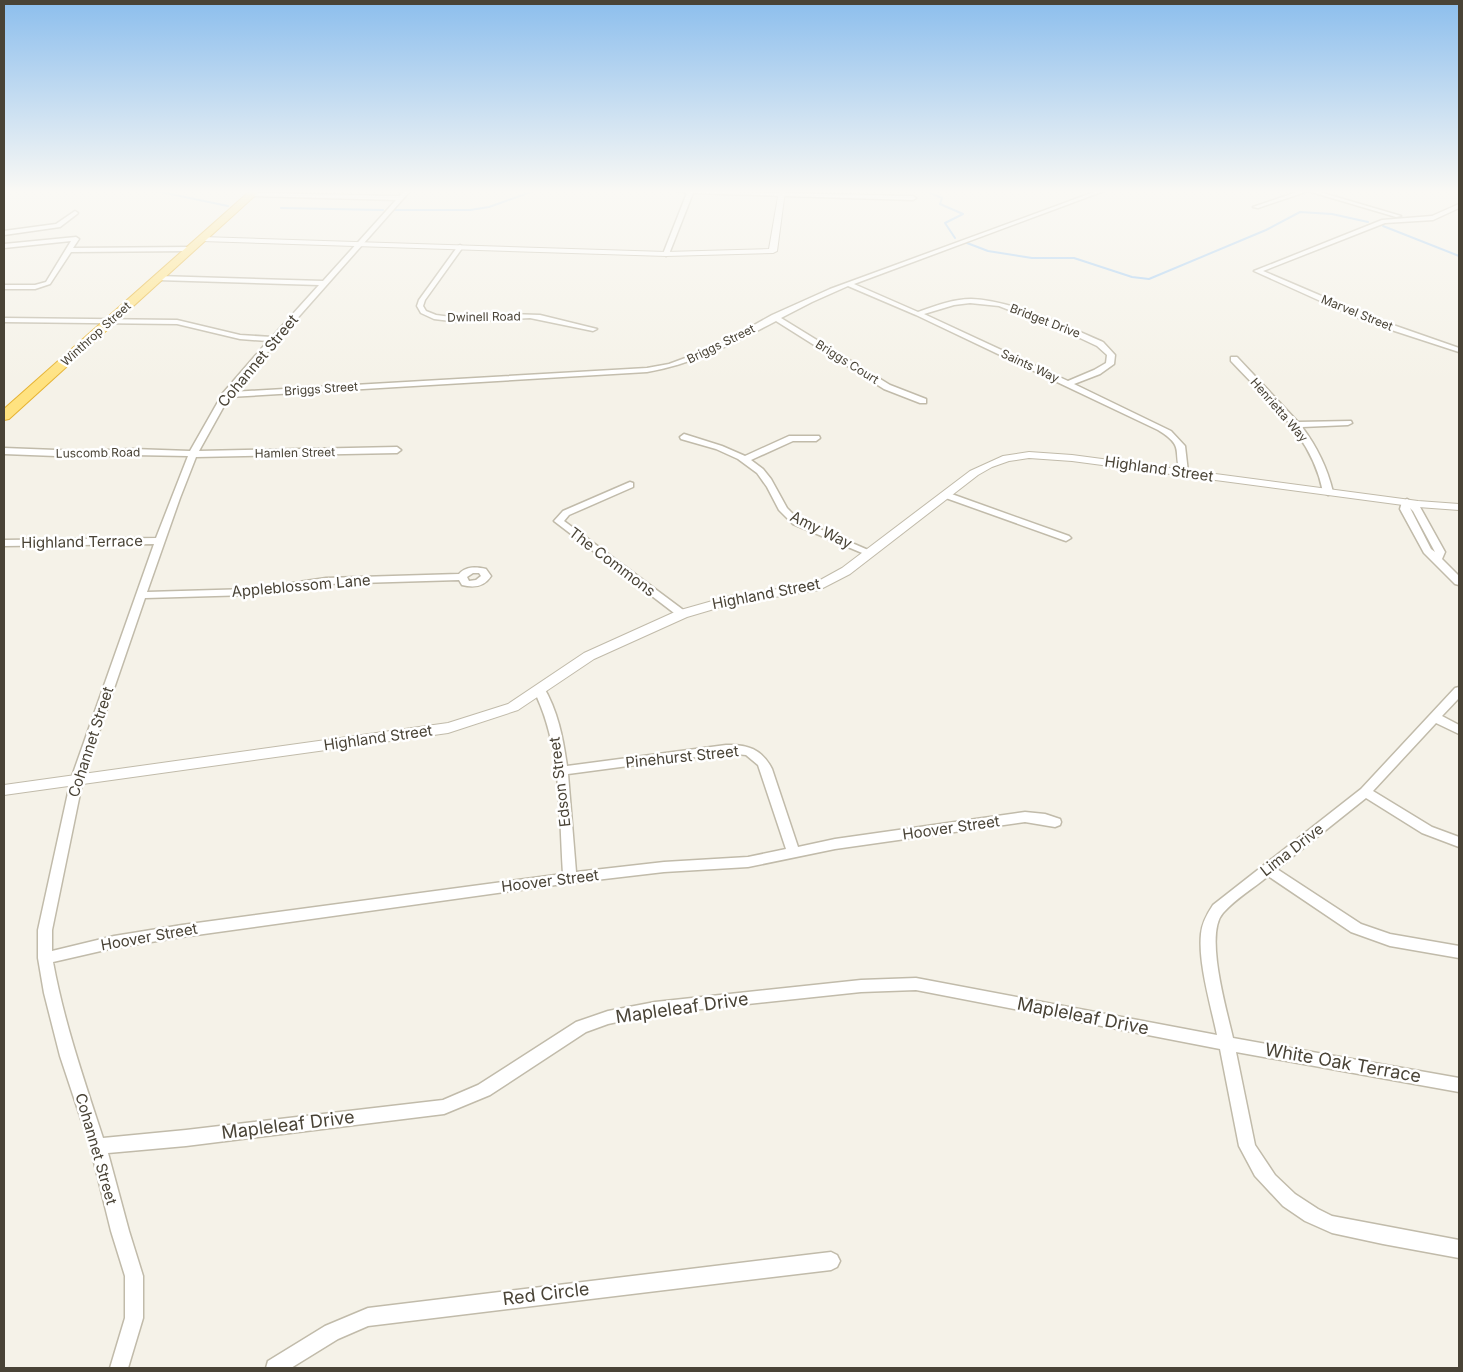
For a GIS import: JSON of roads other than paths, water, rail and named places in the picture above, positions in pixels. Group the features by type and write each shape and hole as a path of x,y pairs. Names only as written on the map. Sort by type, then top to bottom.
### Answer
{"highway":[{"name":"Winthrop Street","path":"4,416 184,255"}],"street":[{"path":"4,286 35,287 48,283 66,255"},
{"name":"Cohannet Street","path":"119,1368 134,1318 134,1276 98,1146 68,1056 51,993 45,958 45,930 77,778 140,595 193,454 226,395 274,338 350,255"},
{"name":"Dwinell Road","path":"454,255 422,300 420,306 423,312 434,316 457,319 528,316 593,329"},
{"name":"Briggs Street","path":"226,395 657,369 696,358 819,295 927,255"},
{"name":"Marvel Street","path":"1298,255 1258,271 1370,320 1459,350"},
{"path":"158,278 324,283"},
{"name":"Saints Way","path":"848,284 918,314 1170,433 1182,448 1184,472"},
{"name":"Bridget Drive","path":"918,314 953,303 970,301 993,303 1083,336 1106,348 1111,355 1110,364 1097,372 1068,384"},
{"name":"Briggs Court","path":"775,317 887,387 923,401"},
{"path":"4,320 177,322 240,337 274,338"},
{"name":"Henrietta Way","path":"1234,359 1295,424 1314,450 1323,472 1328,492"},
{"path":"1295,424 1348,423"},
{"name":"Amy Way","path":"684,437 746,458 769,482 781,509 788,516 809,528 870,553"},
{"path":"746,458 792,438 816,438"},
{"name":"Luscomb Road","path":"4,450 82,454 133,452 193,454"},
{"name":"Hamlen Street","path":"193,454 397,450"},
{"name":"Highland Street","path":"4,790 77,778 208,762 448,728 477,720 513,707 589,656 682,614 730,600 815,587 838,577 988,465 1018,456 1072,458 1328,492 1459,507"},
{"name":"The Commons","path":"630,486 566,513 559,521 682,614"},
{"path":"946,495 1066,538"},
{"path":"1407,502 1404,508 1427,552 1438,559 1459,582"},
{"name":"Highland Terrace","path":"8,543 161,541"},
{"path":"4,552 8,543"},
{"name":"Appleblossom Lane","path":"140,595 250,592 326,580 462,577"},
{"name":"Edson Street","path":"539,689 548,705 561,771 570,878"},
{"name":"Lima Drive","path":"1459,690 1365,792 1218,908 1209,923 1208,946 1247,1146 1254,1164 1270,1184 1291,1202 1326,1222 1380,1235 1459,1250"},
{"path":"1434,717 1459,730"},
{"name":"Pinehurst Street","path":"561,771 726,749 752,752 761,759 766,769 794,853"},
{"path":"1365,792 1427,830 1459,842"},
{"name":"Hoover Street","path":"45,958 114,942 182,930 570,878 664,867 748,862 835,844 1024,817 1055,822"},
{"path":"1267,869 1356,928 1390,940 1459,952"},
{"name":"Mapleleaf Drive","path":"98,1146 186,1138 444,1107 484,1090 596,1020 622,1013 655,1008 861,986 916,984 1172,1034 1226,1042"},
{"name":"White Oak Terrace","path":"1226,1042 1459,1085"},
{"name":"Red Circle","path":"275,1368 317,1339 340,1326 368,1317 831,1261"}],"waterway":[{"path":"1013,255 1032,258 1074,258 1132,277 1149,279 1206,255"}]}
